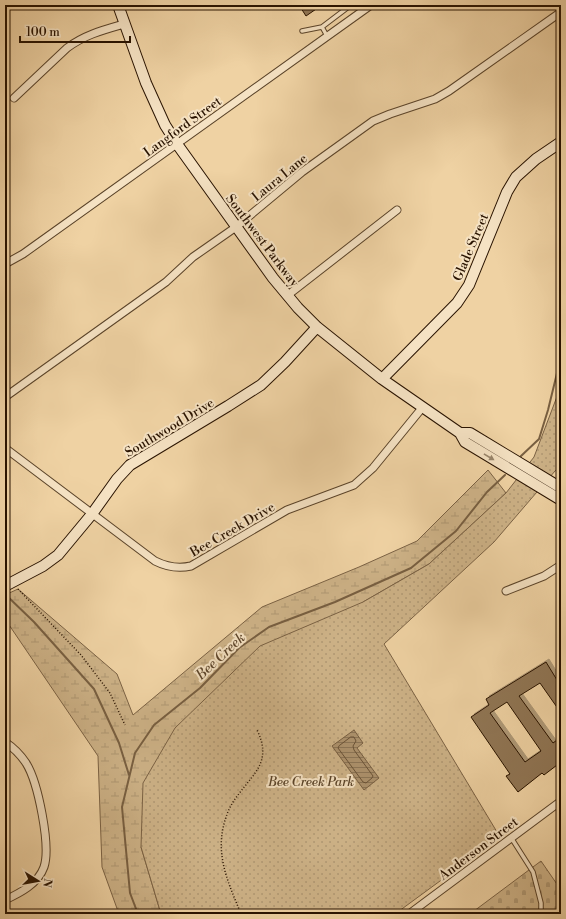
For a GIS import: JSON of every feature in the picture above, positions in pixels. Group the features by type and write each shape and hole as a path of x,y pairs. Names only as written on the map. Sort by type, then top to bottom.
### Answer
{"main road":[{"name":"Southwest Parkway","path":"118,5 156,106 177,144 236,227 288,295 317,326 382,379 460,433 465,442 561,500"},
{"name":"Glade Street","path":"382,379 456,302 470,285 506,192 516,177 536,159 561,142"},
{"name":"Southwood Drive","path":"12,586 58,555 92,514 117,478 130,465 261,385 285,362 317,326"},
{"name":"Southwest Parkway","path":"460,433 470,433 561,488"}],"street":[{"name":"Langford Street","path":"5,264 23,254 367,6"},
{"name":"Laura Lane","path":"5,397 166,282 193,257 236,227 302,172 373,121 435,99 449,91 561,12"},
{"path":"14,98 76,41 95,32 124,24"},
{"path":"288,295 397,210"},
{"name":"Bee Creek Drive","path":"5,448 155,561 165,566 183,568 192,566 287,510 354,485 373,468 422,408"},
{"path":"506,591 544,576 561,565"},
{"path":"5,742 18,751 34,778 46,838 44,867 39,876 32,884 20,893 5,900"},
{"name":"Anderson Street","path":"409,914 561,802"}],"lane":[{"path":"302,31 322,27 351,5"},
{"path":"322,27 327,36"},
{"path":"512,839 533,872 541,914"}],"path":[{"path":"12,586 81,655 110,693 125,725"},
{"path":"241,914 224,870 221,852 222,835 228,809 255,774 262,759 262,744 257,730"}],"green space":[{"name":"Bee Creek Park","path":"561,386 561,466 494,542 384,644 500,837 395,914 161,914 141,847 143,783 175,728 260,646 363,602 429,564 506,493 534,457"},
{"path":"488,470 506,493 429,564 363,602 141,847 161,914 119,914 102,867 98,756 5,619 5,595 18,589 117,674 133,715 262,607 417,541"},
{"path":"541,861 561,890 561,914 470,914"}],"water":[{"path":"354,730 363,743 357,748 379,778 364,790 332,746"}],"building":[{"path":"299,5 322,5 306,16"},
{"path":"546,662 557,680 561,677 561,713 540,683 519,696 553,743 561,737 561,762 544,775 542,773 518,792 506,776 510,774 471,717 489,705 486,699","holes":["507,702 541,751 525,762 490,713"]}],"waterway":[{"name":"Bee Creek","path":"521,456 539,439 558,369 561,363"},
{"name":"Bee Creek","path":"138,914 130,893 122,807 135,753 154,725 200,688 239,648 269,627 335,602 411,568 456,531 487,492 505,475"},
{"path":"5,594 34,622 94,689 119,743 129,775"}]}
